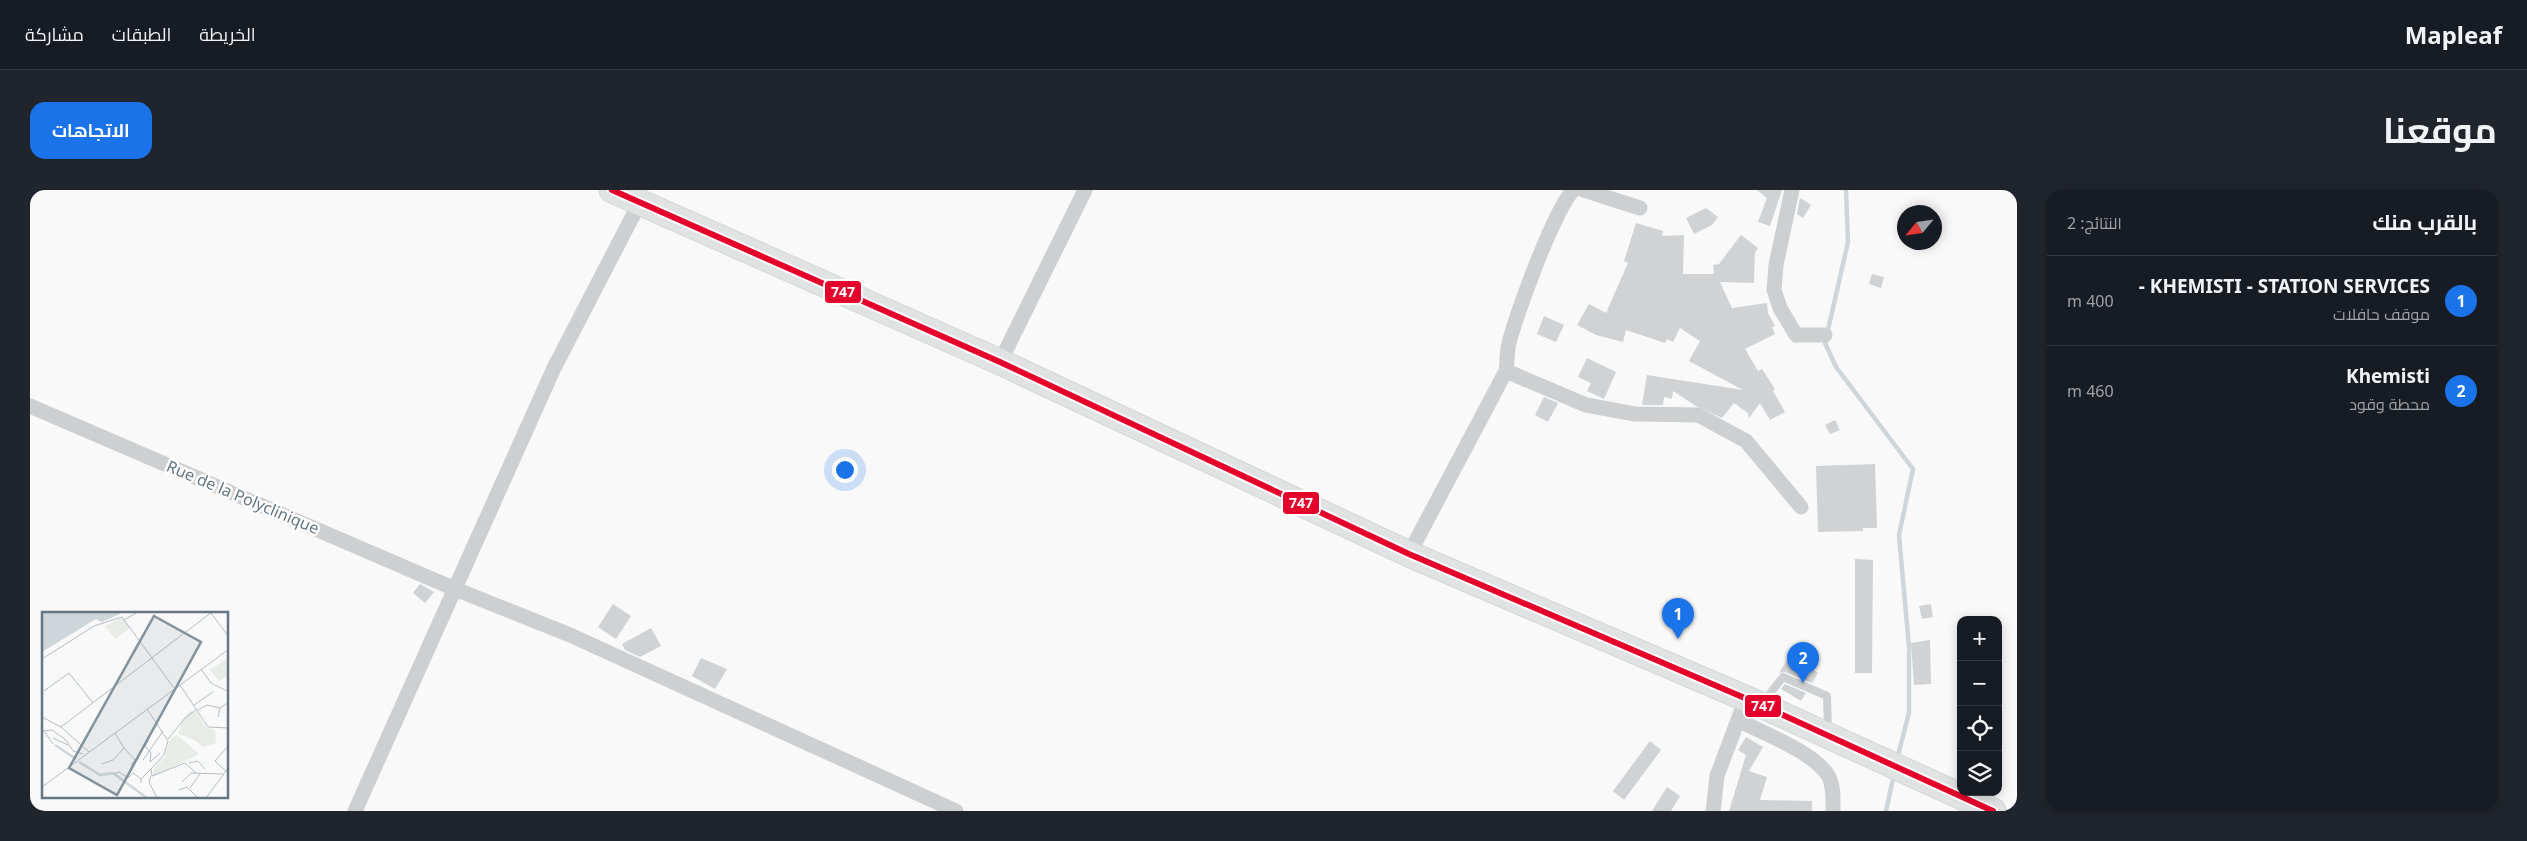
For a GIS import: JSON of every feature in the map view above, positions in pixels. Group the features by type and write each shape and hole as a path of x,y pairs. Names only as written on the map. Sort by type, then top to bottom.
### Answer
{"main road":[{"path":"612,190 1000,362 1408,554 1749,708 1833,738 1993,811"}],"street":[{"path":"1000,362 1084,190"},
{"path":"1408,554 1506,372 1508,348 1537,263 1564,203 1574,190"},
{"path":"1584,190 1640,208"},
{"path":"1792,190 1776,265 1774,290 1780,308 1796,334 1825,335"},
{"path":"355,811 554,368 640,202"},
{"path":"1506,372 1586,405 1634,414 1698,415 1746,441 1801,507"},
{"name":"Rue de la Polyclinique","path":"30,406 455,590 570,635 956,811"},
{"path":"1713,811 1717,776 1749,708 1810,757 1828,775 1833,790 1834,811"}],"lane":[{"path":"1749,708 1783,677 1827,696 1833,738"}],"building":[{"path":"1757,190 1782,190 1770,226 1758,222 1767,198"},
{"path":"1800,198 1811,205 1803,218 1797,214"},
{"path":"1706,208 1718,217 1712,225 1694,234 1686,218"},
{"path":"1636,223 1663,231 1662,236 1684,235 1683,274 1714,274 1713,265 1719,264 1741,235 1758,248 1755,253 1754,283 1720,282 1732,308 1767,303 1768,313 1775,326 1772,327 1775,334 1745,349 1758,371 1762,369 1775,389 1773,391 1785,412 1770,420 1760,403 1749,418 1748,413 1734,403 1722,418 1696,406 1673,391 1672,399 1664,397 1663,405 1642,405 1647,375 1743,390 1689,361 1700,341 1680,328 1673,342 1667,339 1665,343 1626,330 1623,342 1596,335 1577,325 1589,304 1606,313 1628,263 1624,261"},
{"path":"1872,274 1884,277 1881,288 1869,284"},
{"path":"1544,316 1564,325 1556,342 1537,334"},
{"path":"1587,358 1616,372 1604,399 1587,391 1591,383 1578,377"},
{"path":"1544,397 1558,403 1548,422 1535,415"},
{"path":"1835,420 1840,430 1830,434 1825,425"},
{"path":"1875,464 1877,528 1863,528 1863,531 1818,532 1816,466"},
{"path":"1855,559 1873,560 1872,673 1855,673"},
{"path":"420,584 434,592 425,603 413,593"},
{"path":"613,604 631,616 616,639 598,627"},
{"path":"1931,604 1933,617 1922,619 1919,606"},
{"path":"651,628 661,646 640,657 625,650 622,644"},
{"path":"1930,640 1931,684 1914,685 1911,643"},
{"path":"1790,655 1818,673 1812,683 1785,672 1779,673"},
{"path":"701,658 727,669 715,689 692,676"},
{"path":"1785,684 1806,693 1801,701 1781,689"},
{"path":"1746,737 1763,747 1749,771 1767,777 1760,800 1812,801 1812,811 1729,811 1746,755 1738,750"},
{"path":"1650,741 1661,750 1624,800 1613,791"},
{"path":"1667,787 1680,796 1671,811 1652,811"}],"waterway":[{"path":"1846,190 1848,242 1825,343 1836,367 1913,469 1899,535 1909,647 1909,713 1897,759"},
{"path":"1886,811 1894,774"}],"transit line":[{"name":"747","path":"612,190 1000,362 1409,554 1761,705 1993,811"}],"place":[{"name":"KHEMISTI - STATION SERVICES -","path":"1678,639"},
{"name":"Khemisti","path":"1803,683"}]}
